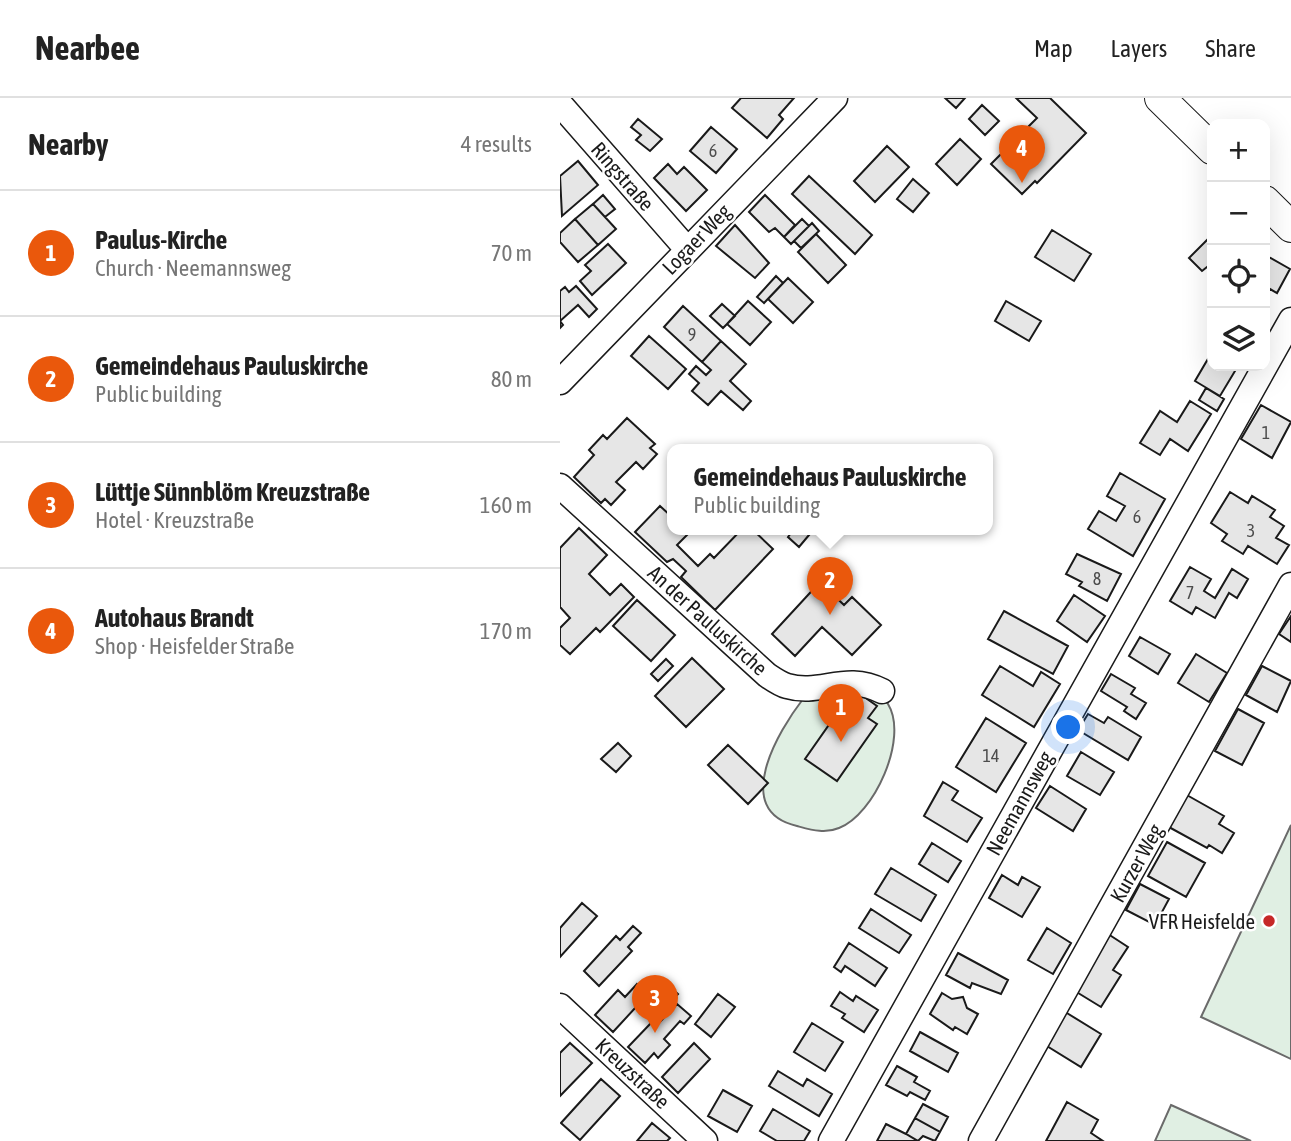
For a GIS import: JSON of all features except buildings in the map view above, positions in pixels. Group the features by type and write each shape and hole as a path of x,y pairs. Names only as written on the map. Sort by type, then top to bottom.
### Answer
{"main road":[{"path":"1160,98 1207,144"},
{"path":"1270,206 1291,227"}],"street":[{"name":"Logaer Weg","path":"560,382 835,98"},
{"name":"Ringstraße","path":"560,104 687,248"},
{"name":"Neemannsweg","path":"831,1141 1291,320"},
{"name":"An der Pauluskirche","path":"560,486 767,675 787,686 814,688 864,682 882,691"},
{"name":"Kurzer Weg","path":"981,1141 1291,585"},
{"name":"Kreuzstraße","path":"560,1006 705,1141"}],"green space":[{"path":"861,686 886,701 893,719 891,755 875,792 852,820 834,830 808,829 777,818 766,804 763,787 773,749 793,713 803,699"},
{"name":"VFR Heisfelde","path":"1291,825 1291,1059 1201,1017"},
{"path":"1171,1105 1251,1141 1155,1141"}],"place":[{"name":"Autohaus Brandt","path":"1022,183"},
{"name":"Gemeindehaus Pauluskirche","path":"830,615"},
{"name":"Paulus-Kirche","path":"841,742"},
{"name":"VFR Heisfelde","path":"1269,921"},
{"name":"Lüttje Sünnblöm Kreuzstraße","path":"655,1033"}]}
